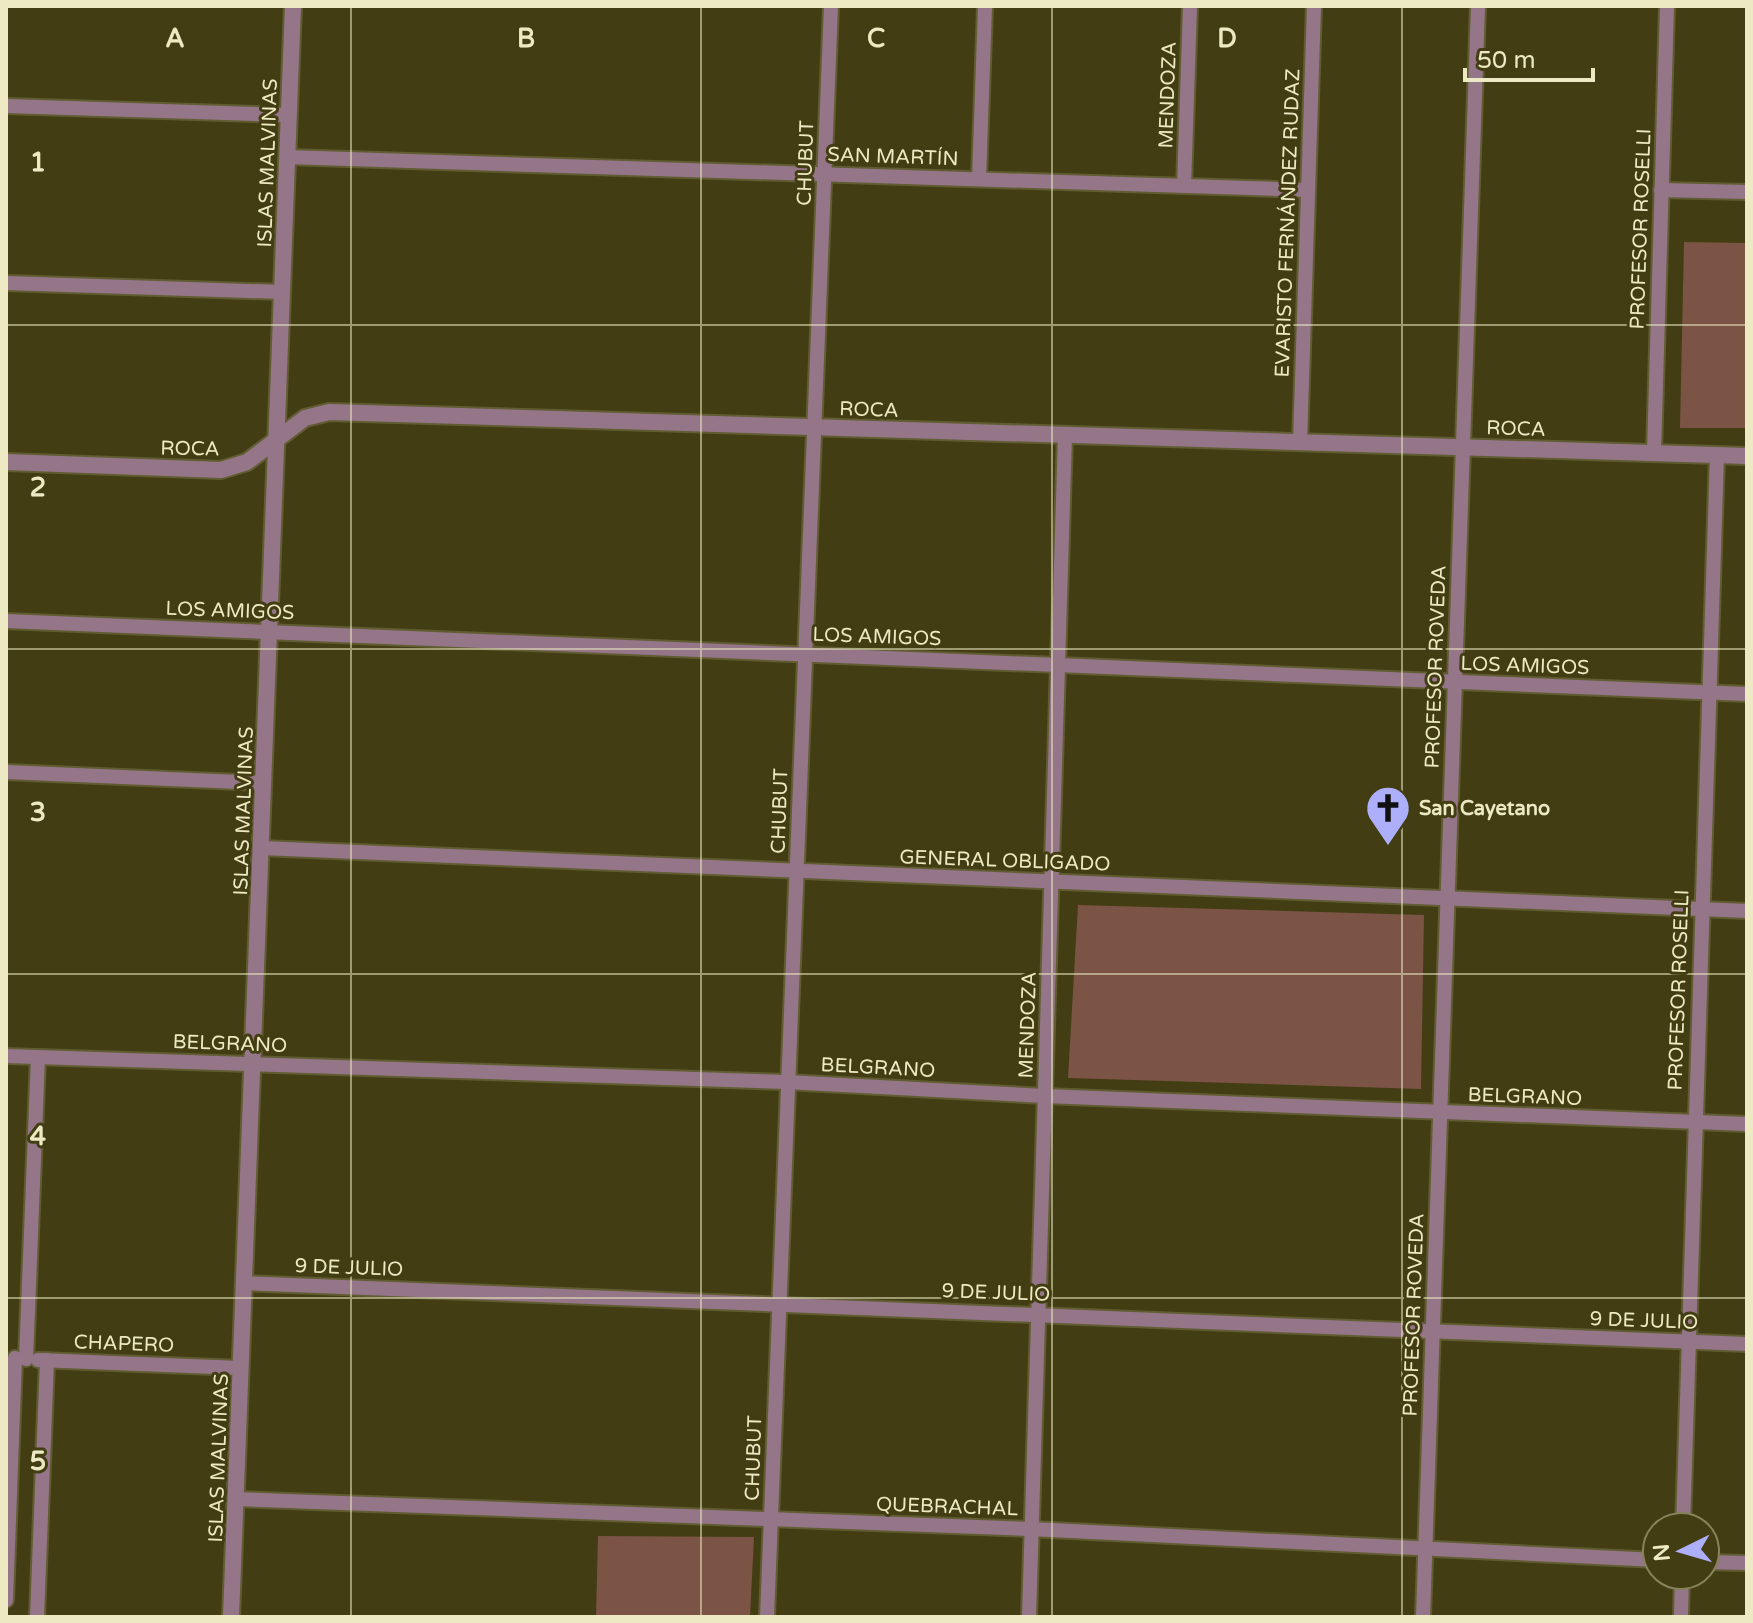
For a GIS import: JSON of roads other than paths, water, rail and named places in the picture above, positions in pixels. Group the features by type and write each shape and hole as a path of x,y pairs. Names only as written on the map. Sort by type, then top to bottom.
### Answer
{"street":[{"name":"ISLAS MALVINAS","path":"231,1617 293,6"},
{"name":"CHUBUT","path":"767,1617 831,6"},
{"path":"979,179 985,6"},
{"name":"MENDOZA","path":"1184,186 1190,6"},
{"name":"EVARISTO FERNÁNDEZ RUDAZ","path":"1300,442 1314,6"},
{"name":"PROFESOR ROVEDA","path":"1423,1617 1478,6"},
{"name":"PROFESOR ROSELLI","path":"1654,452 1667,6"},
{"path":"6,106 288,115"},
{"name":"SAN MARTÍN","path":"287,157 1307,190"},
{"path":"1661,190 1747,192"},
{"path":"6,283 282,292"},
{"name":"ROCA","path":"6,462 221,470 247,462 305,418 329,412 1747,456"},
{"name":"MENDOZA","path":"1029,1617 1065,435"},
{"name":"PROFESOR ROSELLI","path":"1683,1511 1717,455"},
{"name":"LOS AMIGOS","path":"6,621 1747,694"},
{"path":"6,772 263,783"},
{"name":"GENERAL OBLIGADO","path":"262,848 1747,911"},
{"name":"BELGRANO","path":"6,1056 787,1082 1045,1096 1747,1124"},
{"path":"6,1600 16,1358 38,1057"},
{"name":"9 DE JULIO","path":"244,1283 1747,1344"},
{"name":"CHAPERO","path":"16,1358 241,1368"},
{"path":"37,1617 47,1360"},
{"name":"QUEBRACHAL","path":"236,1499 1031,1529 1641,1559"},
{"path":"1721,1562 1747,1563"},
{"path":"1681,1617 1682,1591"}],"place":[{"name":"San Cayetano","path":"1388,847"}]}
